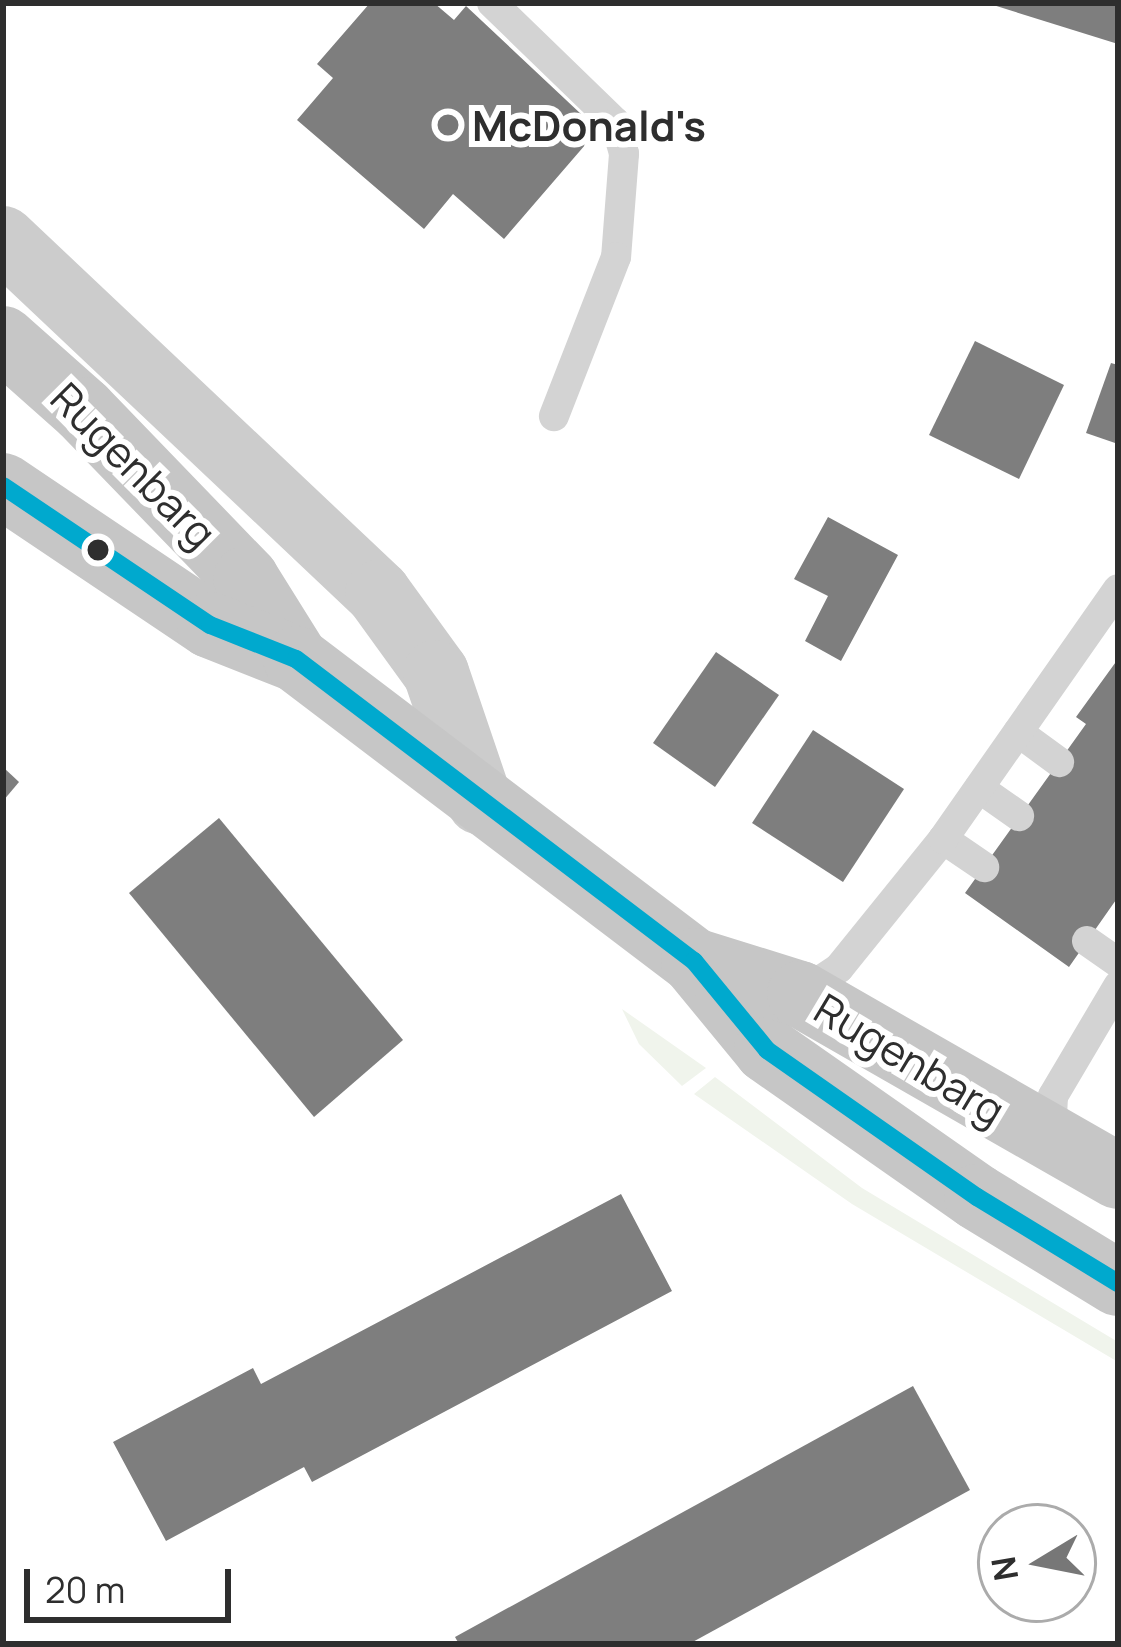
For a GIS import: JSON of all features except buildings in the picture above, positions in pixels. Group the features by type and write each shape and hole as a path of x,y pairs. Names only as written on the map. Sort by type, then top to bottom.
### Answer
{"main road":[{"path":"3,239 378,593 436,673 480,802"},
{"name":"Rugenbarg","path":"3,339 83,410 246,579 296,659"},
{"name":"Rugenbarg","path":"3,486 210,626 296,659 694,961 767,1050 977,1197 1118,1283"},
{"name":"Rugenbarg","path":"694,961 800,994 1051,1143 1118,1176"}],"lane":[{"path":"492,3 616,122 623,154 616,257 554,416"},
{"path":"800,994 839,968 944,839 1118,589"},
{"path":"1018,733 1059,762"},
{"path":"979,788 1019,816"},
{"path":"944,839 984,867"},
{"path":"1088,941 1118,963"},
{"path":"1051,1143 1053,1096 1118,986"}],"shaded area":[{"path":"622,1009 706,1068 682,1086 639,1044"},
{"path":"715,1077 862,1188 1118,1342 1118,1362 852,1204 694,1094"}],"transit line":[{"path":"3,486 210,625 296,659 694,961 767,1050 977,1197 1118,1283"}],"place":[{"name":"McDonald's","path":"448,125"}]}
